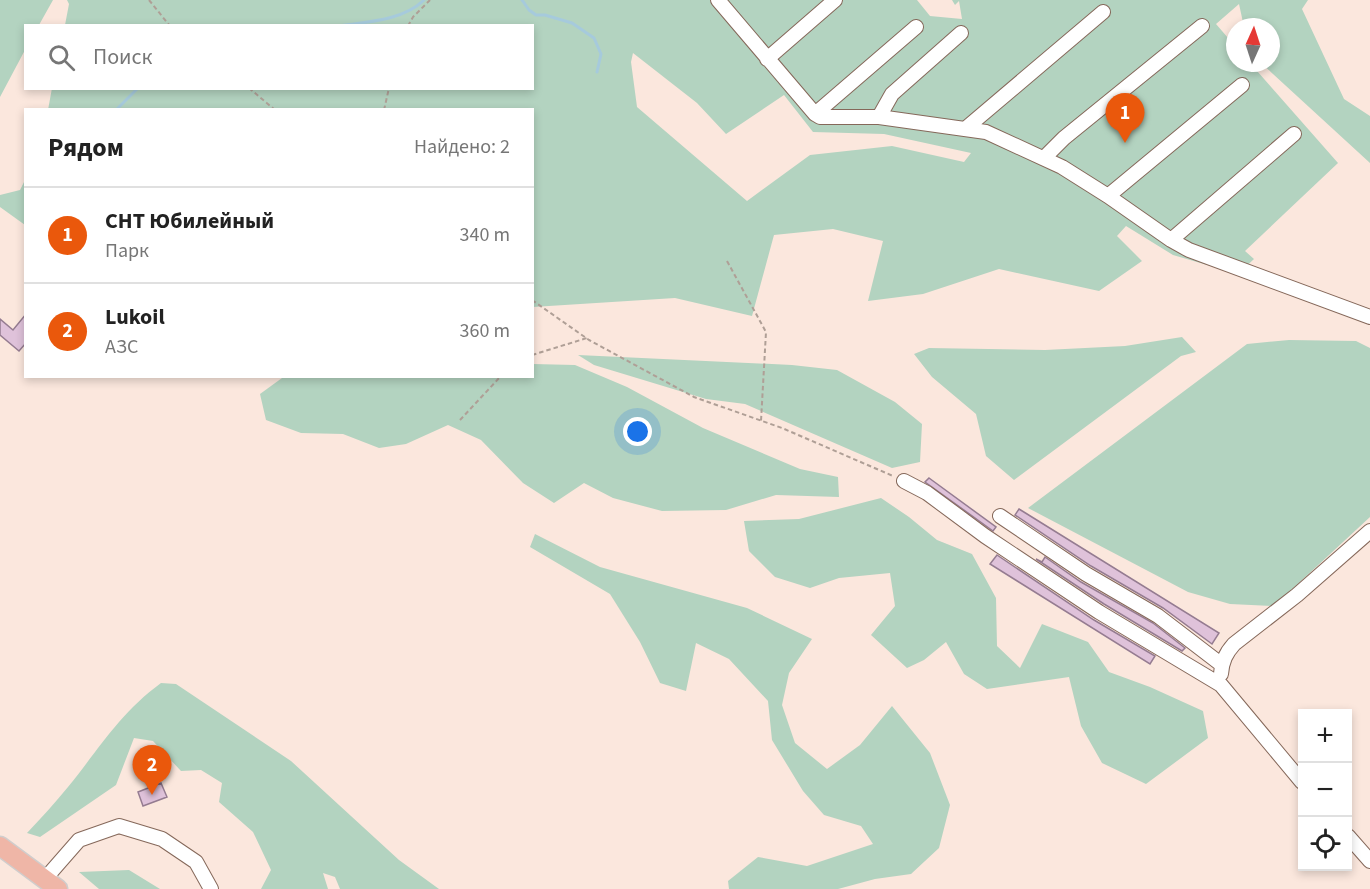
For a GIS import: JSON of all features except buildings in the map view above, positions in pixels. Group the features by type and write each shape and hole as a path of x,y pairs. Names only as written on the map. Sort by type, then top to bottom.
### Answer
{"main road":[{"path":"0,846 51,884"}],"street":[{"path":"767,59 835,0"},
{"path":"720,1 767,59 820,117 879,117 986,132 1044,158 1108,196 1189,250 1370,317"},
{"path":"965,129 1103,12"},
{"path":"1044,158 1064,138 1202,26"},
{"path":"815,114 916,27"},
{"path":"879,117 892,94 961,33"},
{"path":"1108,196 1242,85"},
{"path":"1171,240 1294,134"},
{"path":"904,481 927,494 985,536 1099,612 1221,685 1298,777"},
{"path":"1000,516 1086,574 1158,616 1222,665"},
{"path":"1221,685 1222,665 1226,654 1234,644 1297,595 1370,531"},
{"path":"51,884 79,840 119,826 162,840 196,861 211,889"},
{"path":"1352,841 1370,861"}],"path":[{"path":"149,0 168,24"},
{"path":"409,24 430,0"},
{"path":"251,90 273,108"},
{"path":"384,108 389,90"},
{"path":"727,261 766,333 760,421"},
{"path":"534,301 587,338 694,397 760,421 904,481"},
{"path":"534,354 587,338"},
{"path":"460,420 499,378"}],"green space":[{"path":"0,0 53,0 40,24 24,24 24,52 0,97"},
{"path":"67,0 917,0 930,16 962,19 959,1 955,5 952,0 1308,0 1302,9 1344,99 1370,116 1370,163 1271,72 1280,72 1280,18 1242,18 1239,4 1216,24 1226,36 1226,72 1258,72 1338,163 1245,251 1254,259 1238,274 1173,255 1126,226 1117,236 1142,261 1099,291 999,269 923,294 868,301 883,241 833,229 774,235 752,316 675,298 534,307 534,108 48,108 52,90 534,90 534,24 65,24 69,4","holes":["633,53 697,103 726,134 784,95 813,132 884,134 971,153 964,162 892,146 810,155 747,201 637,107 631,62"]},
{"path":"24,182 24,224 0,207 0,195 20,190"},
{"path":"1182,337 1196,352 1181,356 1014,480 986,456 976,414 932,377 914,354 929,348 1045,350 1125,346"},
{"path":"1289,340 1356,341 1370,348 1370,517 1274,606 1230,604 1188,592 1028,508 1247,344"},
{"path":"578,355 792,365 837,370 895,402 922,424 920,462 892,468 745,404 706,399 594,365"},
{"path":"534,364 575,365 627,387 703,428 800,469 838,477 839,497 776,495 726,510 662,511 613,498 584,483 554,503 523,483 481,440 448,425 406,444 379,448 343,434 301,433 266,420 260,394 282,378 534,378"},
{"path":"881,498 937,540 972,554 996,598 997,646 1020,668 1042,624 1088,642 1109,672 1150,687 1203,711 1208,738 1146,784 1102,763 1081,726 1069,677 987,689 964,674 946,642 924,660 907,668 871,635 895,606 890,573 839,578 810,588 775,577 749,551 744,521 799,519"},
{"path":"535,534 600,567 747,608 812,639 789,673 782,705 795,743 827,769 860,745 892,706 930,753 950,805 939,848 911,874 875,879 838,889 729,889 728,881 758,857 807,866 873,844 861,826 824,815 803,791 772,740 768,701 729,659 696,643 686,691 660,683 640,642 610,594 530,547"},
{"path":"161,683 176,684 291,761 399,860 439,889 340,889 335,877 323,873 328,889 261,889 271,870 253,832 219,802 222,783 201,770 181,771 153,741 134,738 116,785 40,837 27,833 63,793 110,732 133,707"},
{"path":"129,870 160,889 99,889 79,872"}],"waterway":[{"path":"355,24 395,16 406,12 424,0"},
{"path":"522,0 536,15 545,15 572,23 594,38 601,54 597,72"},
{"path":"118,108 136,90"}],"place":[{"name":"СНТ Юбилейный","path":"1125,143"},
{"name":"Lukoil","path":"152,795"}]}
